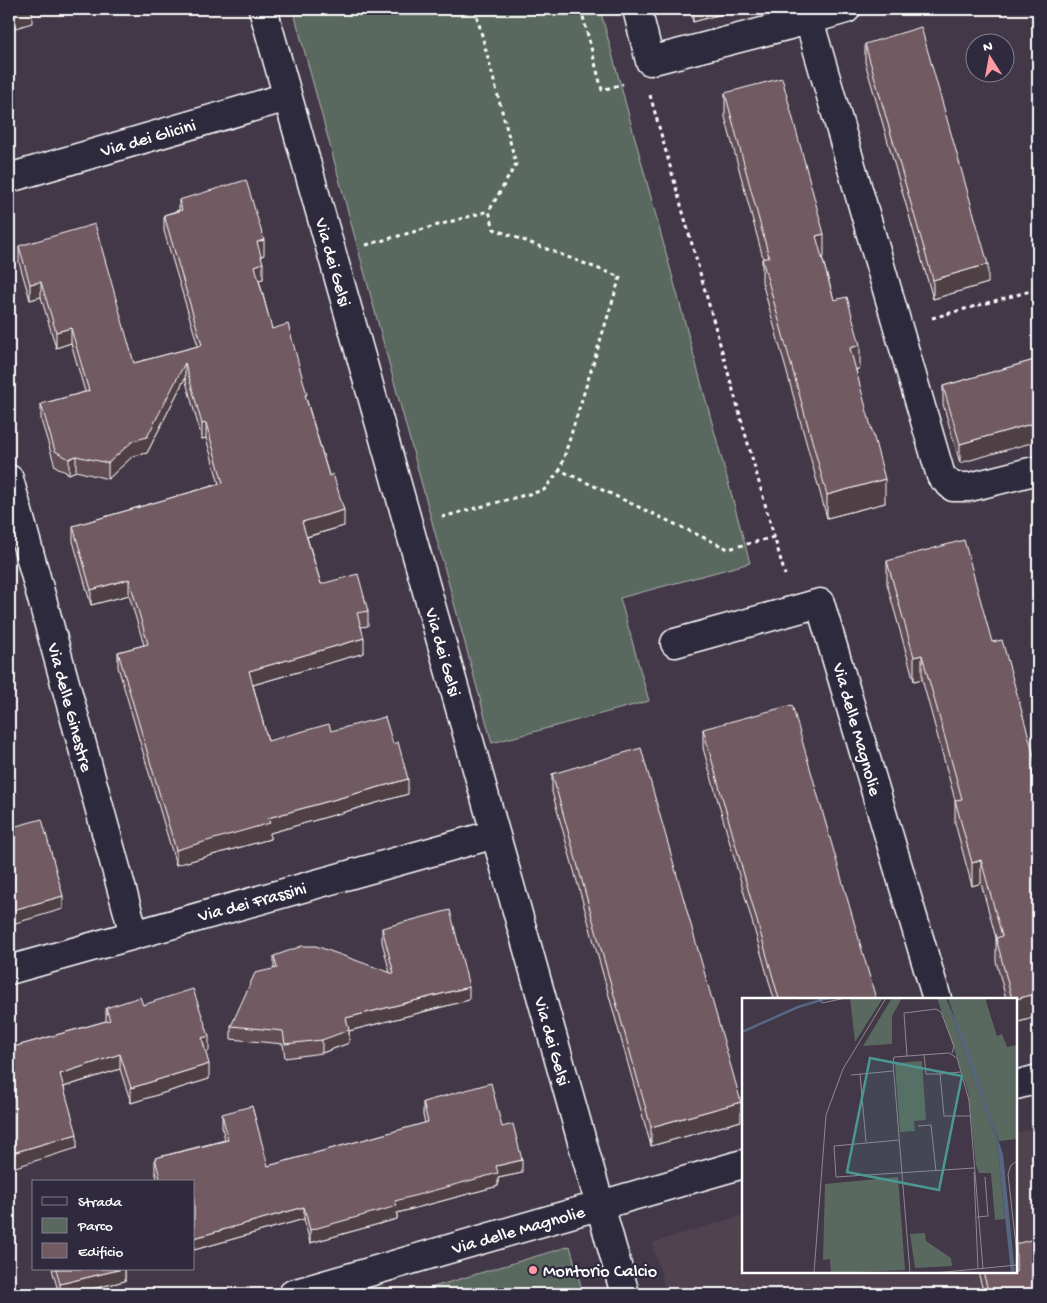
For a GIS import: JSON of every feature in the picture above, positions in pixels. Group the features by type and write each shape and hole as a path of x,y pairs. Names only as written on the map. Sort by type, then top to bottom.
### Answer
{"street":[{"name":"Via dei Gelsi","path":"263,9 625,1294"},
{"path":"637,9 648,69 846,9"},
{"path":"808,20 941,476 953,487 970,488 1038,470"},
{"name":"Via dei Glicini","path":"9,178 287,97"},
{"name":"Via delle Ginestre","path":"9,480 134,934"},
{"name":"Via delle Magnolie","path":"675,643 820,603 937,998"},
{"name":"Via dei Frassini","path":"9,970 495,834"},
{"path":"1017,1085 1038,1079"},
{"name":"Via delle Magnolie","path":"293,1294 742,1164"}],"path":[{"path":"363,246 489,211 516,164 475,9"},
{"path":"581,9 602,90 648,69 795,610"},
{"path":"440,517 544,490 560,470 620,277 494,229 489,211"},
{"path":"898,328 1038,289"},
{"path":"560,470 728,549 774,537"}],"shaded area":[{"path":"1038,1127 1038,1294 667,1294 652,1243 742,1215 742,1273 1017,1273 1017,1134"}],"green space":[{"path":"293,9 600,9 750,563 620,598 649,701 492,743"},
{"name":"Montorio Calcio","path":"570,1246 583,1294 410,1294"}],"building":[{"path":"921,27 988,264 933,280 865,44"},
{"path":"782,78 824,234 816,236 834,300 847,297 860,345 850,348 885,479 827,495 762,259 769,257 725,93"},
{"path":"246,180 264,240 257,242 263,263 255,266 272,329 288,324 307,395 305,395 329,476 333,474 344,510 302,522 321,584 358,574 368,611 357,613 364,638 249,671 268,741 329,724 331,731 385,717 393,744 398,742 408,779 268,818 270,823 176,850 118,652 148,644 129,579 91,590 73,526 223,483 206,423 202,424 185,363 147,437 133,441 108,463 76,456 69,459 55,451 41,404 89,391 71,328 56,332 41,282 30,284 19,246 95,224 134,363 202,345 164,215 182,210 179,200"},
{"path":"1038,359 1038,422 960,444 943,386"},
{"path":"964,540 992,642 1002,640 1038,770 1032,772 1038,795 1038,993 1017,999 1012,998 996,938 1002,936 981,860 972,863 955,800 962,799 922,655 914,657 887,561"},
{"path":"792,705 876,998 779,998 703,729"},
{"path":"641,748 741,1102 651,1127 552,774"},
{"path":"42,819 63,896 9,911 9,828"},
{"path":"450,910 469,987 346,1018 349,1030 322,1040 285,1044 283,1031 231,1026 255,973 277,968 274,956 302,946 316,946 394,974 382,928"},
{"path":"193,989 209,1036 202,1038 209,1064 131,1088 120,1054 60,1074 77,1134 9,1154 9,1056 15,1054 13,1047 110,1020 106,1008 140,997 143,1005"},
{"path":"491,1083 502,1127 513,1124 522,1160 496,1166 498,1173 395,1201 397,1206 310,1230 304,1207 195,1238 195,1180 160,1180 155,1158 228,1140 222,1114 252,1106 268,1166 428,1122 423,1102"},
{"path":"1038,1238 1038,1294 989,1294 983,1273 1017,1273 1017,1244"},
{"path":"56,1270 118,1270 60,1284"}],"place":[{"name":"Montorio Calcio","path":"533,1270"}]}
